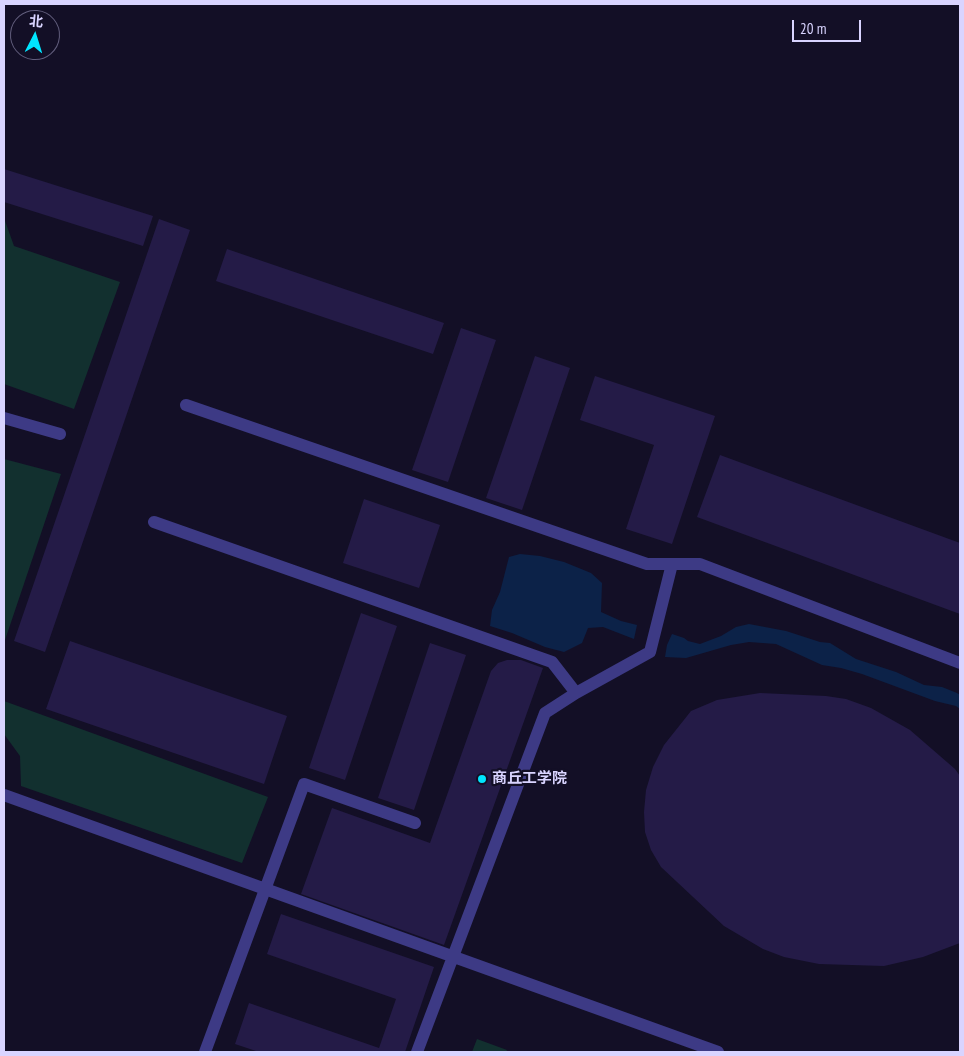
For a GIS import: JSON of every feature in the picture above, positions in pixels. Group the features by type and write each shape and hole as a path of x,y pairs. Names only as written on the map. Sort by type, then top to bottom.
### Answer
{"lane":[{"path":"186,405 647,564 700,564 960,663"},
{"path":"4,418 60,434"},
{"path":"154,522 552,662 576,693"},
{"path":"417,1052 545,713 576,693 650,652 672,564"},
{"path":"205,1052 304,784 415,823"},
{"path":"4,795 718,1052"}],"green space":[{"path":"4,218 14,246 120,282 74,409 4,384"},
{"path":"4,459 61,474 4,643"},
{"path":"4,701 268,797 242,863 21,786 20,756 4,734"},
{"path":"477,1039 507,1050 506,1052 472,1052"}],"water":[{"path":"520,554 540,556 564,562 591,573 602,583 601,612 621,621 637,625 634,639 603,627 588,628 582,643 564,652 545,647 490,626 492,610 500,592 509,557"},
{"path":"749,624 786,631 820,642 830,643 856,659 896,672 924,685 942,687 957,693 960,695 960,709 862,674 822,665 776,644 749,642 731,645 686,658 665,657 667,645 672,634 700,644 721,636 736,627"}],"building":[{"path":"4,169 153,216 143,246 4,202"},
{"path":"159,219 190,230 45,652 14,641"},
{"path":"227,249 444,323 433,354 216,281"},
{"path":"461,328 496,340 448,482 412,470"},
{"path":"535,356 570,368 522,510 486,498"},
{"path":"595,376 715,416 672,544 626,529 654,445 580,420"},
{"path":"720,455 960,543 960,614 697,517"},
{"path":"364,499 440,525 419,588 343,563"},
{"path":"361,613 397,626 345,780 309,768"},
{"path":"70,641 287,716 264,784 46,709"},
{"path":"430,643 466,655 414,810 378,798"},
{"path":"507,660 521,660 543,668 444,945 301,894 332,808 430,843 491,671 498,663"},
{"path":"760,693 826,696 846,699 871,708 910,730 955,769 960,776 960,943 923,957 884,966 819,964 784,957 763,949 724,926 661,867 651,850 645,832 644,812 646,790 653,767 664,745 691,711 717,700"},
{"path":"281,914 434,967 405,1052 259,1052 235,1044 249,1003 379,1048 396,999 267,954"}],"place":[{"name":"商丘工学院","path":"482,779"}]}
